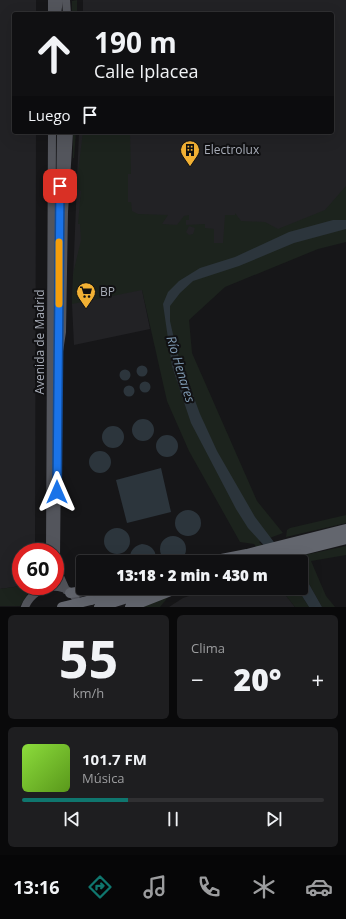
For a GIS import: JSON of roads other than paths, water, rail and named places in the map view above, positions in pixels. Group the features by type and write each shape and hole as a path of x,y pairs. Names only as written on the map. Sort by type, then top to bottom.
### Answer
{"highway":[{"path":"241,555 294,540 346,528"},
{"path":"282,555 346,539"},
{"path":"239,555 244,554"},
{"path":"68,592 76,593"},
{"path":"62,607 108,595"},
{"path":"99,607 137,595"},
{"path":"130,607 160,595"}],"main road":[{"path":"52,0 52,12"},
{"path":"57,12 59,0"},
{"path":"64,12 66,0"},
{"path":"66,0 67,12"},
{"name":"Avenida de Madrid","path":"50,543 53,134"},
{"path":"58,358 61,134"},
{"path":"69,134 71,194"},
{"name":"Avenida de Madrid","path":"69,134 64,212 62,332 58,358 56,557 57,570 68,592 79,607"},
{"path":"64,590 68,592"},
{"path":"25,607 32,595"}],"water":[{"name":"Río Henares","path":"333,220 346,220 346,229 294,243 239,266 193,281 180,293 170,306 170,321 177,352 200,414 217,451 255,517 284,555 273,555 248,528 236,509 191,423 172,366 163,304 168,292 179,281 200,268 235,257 289,232"},
{"path":"140,366 144,366 146,367 146,375 140,376 137,373 137,369"},
{"path":"123,370 127,370 129,371 129,379 123,380 120,377 120,373"},
{"path":"143,382 147,382 149,383 149,391 143,392 140,389 140,385"},
{"path":"127,386 131,386 133,387 133,395 127,396 124,393 124,389"},
{"path":"143,419 151,422 154,430 151,438 143,441 135,438 132,430 135,422"},
{"path":"113,426 121,429 124,437 121,445 113,448 105,445 102,437 105,429"},
{"path":"167,435 175,438 178,446 175,454 167,457 159,454 156,446 159,438"},
{"path":"100,451 108,454 111,462 108,470 100,473 92,470 89,462 92,454"},
{"path":"161,468 171,512 127,523 116,480"},
{"path":"188,510 197,514 201,523 197,532 188,536 179,532 175,523 179,514"},
{"path":"117,528 126,532 130,541 126,550 117,554 108,550 104,541 108,532"},
{"path":"168,537 178,537 185,544 186,549 184,555 161,554 161,544"},
{"path":"142,544 149,546 156,555 130,555 132,550 136,546"},
{"path":"308,583 322,607 309,607 301,595 308,595"}],"place":[{"name":"Electrolux","path":"190,167"},
{"name":"BP","path":"86,309"}]}
